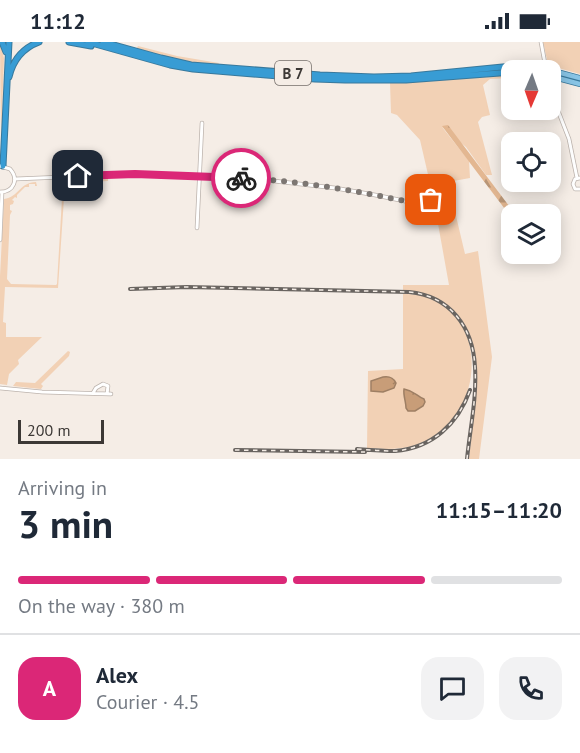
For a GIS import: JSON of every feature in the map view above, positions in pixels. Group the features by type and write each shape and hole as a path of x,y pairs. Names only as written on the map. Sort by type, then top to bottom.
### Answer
{"highway":[{"path":"2,42 6,57 6,93"},
{"path":"2,166 9,42"},
{"path":"6,93 14,62 24,51 39,42"},
{"name":"B 7","path":"69,42 119,51"},
{"name":"B 7","path":"88,42 170,65 193,69 315,79 406,80 501,69"},
{"name":"B 7","path":"103,42 191,65 297,74 374,77 501,72"}],"main road":[{"name":"B 7","path":"561,74 580,78"},
{"path":"561,79 580,84"}],"street":[{"path":"541,42 544,60"},
{"path":"561,119 579,178 574,180 573,186 575,189 580,189"},
{"path":"197,228 202,123"},
{"path":"0,240 1,192 10,189 15,179 13,171 2,166"},
{"path":"15,179 135,174 249,178 375,195 418,204"},
{"path":"0,388 42,392 92,394 109,394 108,386 103,384 92,394"}],"shaded area":[{"path":"543,42 580,42 580,74 561,69 561,60 547,60"},
{"path":"0,43 4,58 1,142"},
{"path":"138,46 219,63 217,66 196,64 136,49"},
{"path":"501,75 501,78 490,79 483,85 490,115 482,117 478,122 492,175 486,175 466,147 442,127 469,161 470,178 448,182 465,254 478,251 492,357 479,459 469,459 477,377 476,359 467,329 449,306 436,298 403,291 403,285 449,285 420,140 397,115 391,113 390,83"},
{"path":"108,179 108,181 65,183 58,288 5,287 3,322 6,323 6,337 42,337 18,360 19,364 9,374 7,385 0,384 0,276 4,199 13,196 26,184 36,182 37,186 29,184 29,187 25,187 10,205 12,211 7,279 11,284 56,285 63,181"},
{"path":"403,294 432,298 453,313 466,334 472,360 469,387 458,412 439,433 412,446 390,449 367,448 368,371 403,369"},
{"path":"68,351 69,356 41,384 43,386 41,389 13,386 16,382 35,383"}],"green space":[{"path":"448,125 507,204 501,204 442,126"}],"water":[{"path":"383,377 394,379 396,383 394,388 383,392 371,391 371,381"},
{"path":"404,389 424,399 423,406 415,411 408,411"}],"railway":[{"path":"130,289 187,287 409,292 436,300 457,316 470,339 473,352 475,390 467,459"},
{"path":"357,449 395,451 421,445 442,432 451,423 470,390"},
{"path":"235,450 365,452"}],"way so far":[{"path":"241,178 335,188 418,204 427,199 431,200"}],"route":[{"path":"78,176 135,174 241,178"}]}
